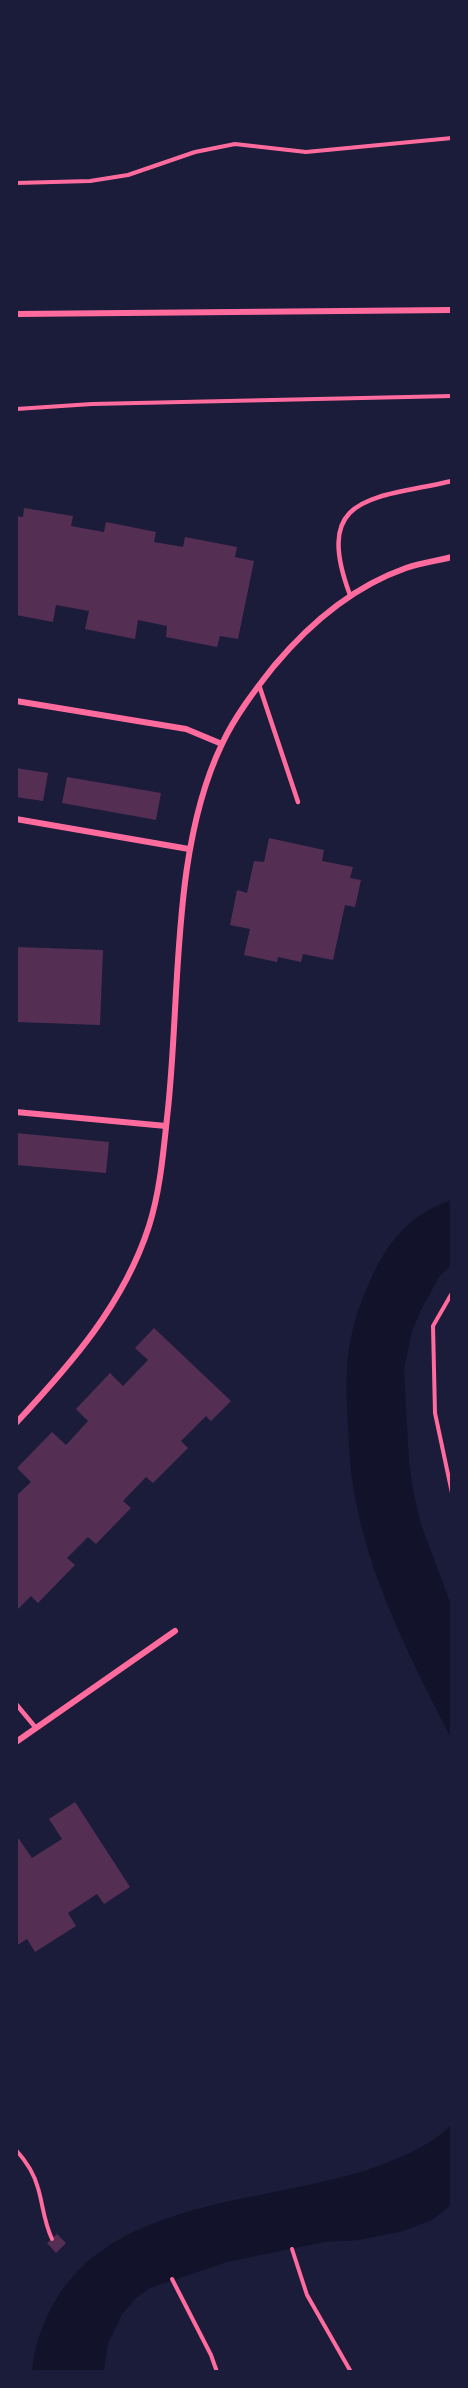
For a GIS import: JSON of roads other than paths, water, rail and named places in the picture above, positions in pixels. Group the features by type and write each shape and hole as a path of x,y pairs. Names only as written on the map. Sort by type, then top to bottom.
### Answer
{"street":[{"path":"16,314 452,310"},
{"path":"16,1423 92,1337 118,1296 136,1262 160,1184 171,1080 182,915 189,849 202,799 222,744 259,685 287,650 313,624 350,595 383,577 409,567 452,557"},
{"path":"16,700 186,729 222,744"},
{"path":"16,819 189,849"},
{"path":"16,1112 166,1126"},
{"path":"16,1742 175,1631"}],"lane":[{"path":"350,595 339,566 338,547 339,528 350,512 363,502 452,481"},
{"path":"259,685 298,802"},
{"path":"16,1704 36,1728"}]}
